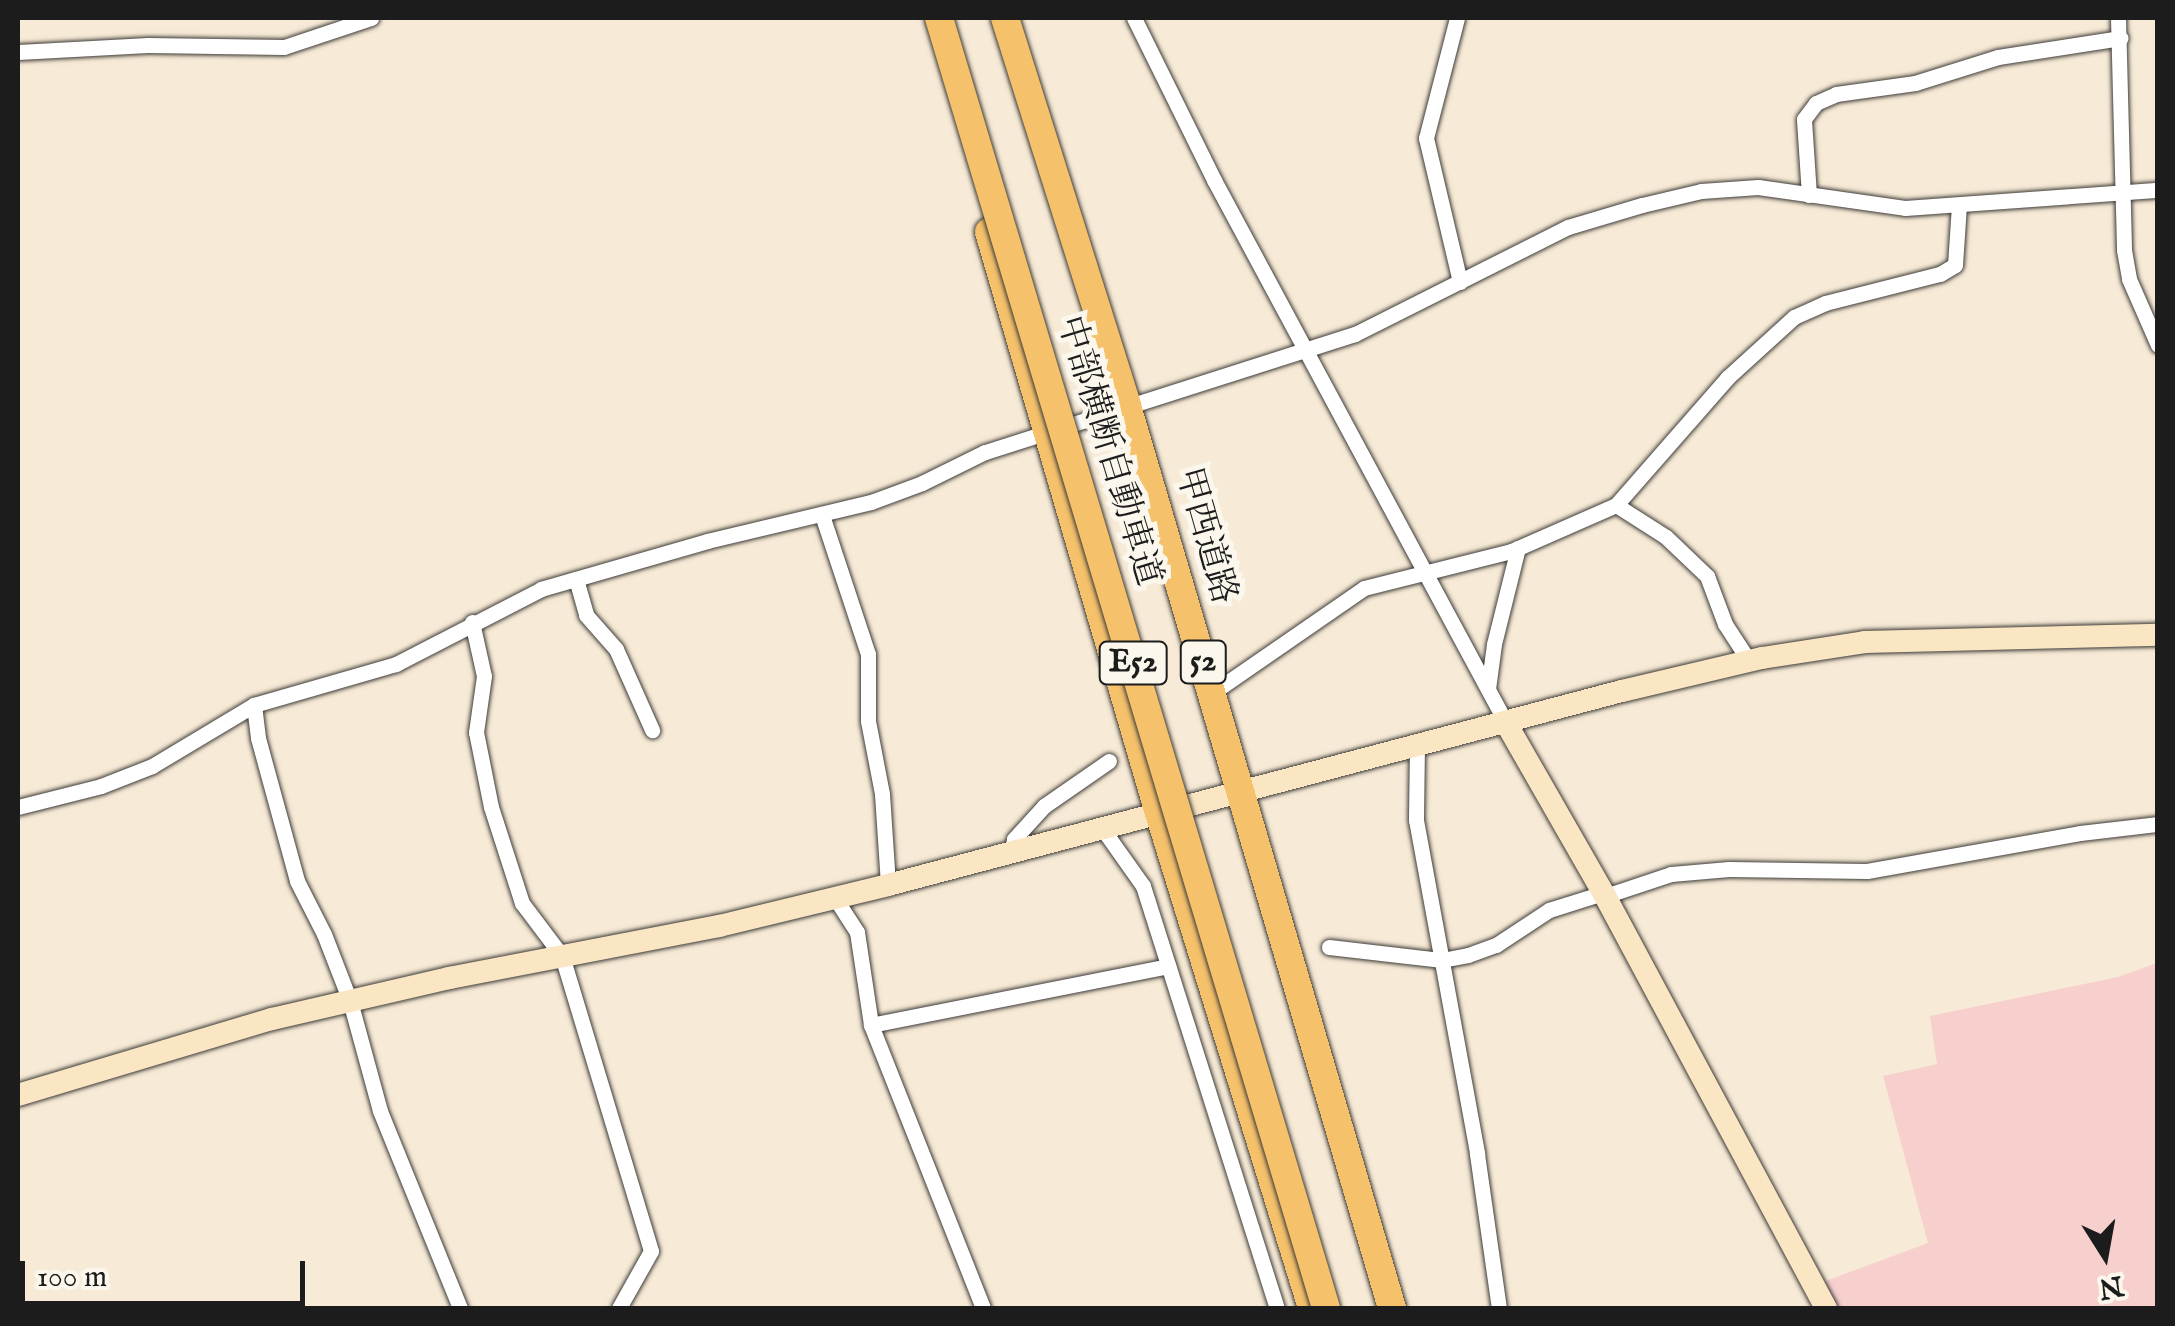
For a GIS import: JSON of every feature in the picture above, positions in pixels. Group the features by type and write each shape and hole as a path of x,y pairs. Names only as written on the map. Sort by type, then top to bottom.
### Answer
{"highway":[{"path":"925,18 1159,813 1312,1308"},
{"name":"中部横断自動車道","path":"940,18 1326,1308"},
{"name":"中部横断自動車道","path":"956,18 1341,1308"},
{"name":"甲西道路","path":"1005,18 1127,406 1392,1308"}],"street":[{"path":"18,52 133,46 284,47 372,18"},
{"path":"1134,18 1214,180 1826,1308"},
{"path":"1457,18 1426,138 1460,282"},
{"path":"2118,18 2124,250 2129,279 2158,345"},
{"path":"1809,195 1804,119 1816,103 1836,94 1916,83 1998,57 2121,38"},
{"path":"18,807 101,786 152,766 254,705 396,664 541,589 707,541 822,515 922,483 985,452 1307,350 1383,322 1568,227 1642,204 1701,191 1758,188 1904,208 2158,190"},
{"path":"1212,693 1364,588 1427,575 1518,548 1616,505 1727,378 1794,318 1825,303 1940,274 1955,264 1958,205"},
{"path":"1616,505 1666,537 1707,576 1725,624 1749,660"},
{"path":"822,515 868,654 868,722 882,794 888,885"},
{"path":"1488,690 1494,644 1518,548"},
{"path":"576,579 586,615 616,649 652,730"},
{"path":"472,622 484,676 476,732 491,807 522,903 562,956 651,1251 619,1308"},
{"path":"18,1095 272,1019 835,898 1749,660 1865,642 2158,635"},
{"path":"254,705 296,881 324,934 350,1001 380,1111 460,1308"},
{"path":"1417,745 1416,820 1478,1154 1498,1308"},
{"path":"1012,852 1014,839 1044,806 1110,761"},
{"path":"1328,947 1442,960 1496,946 1549,910 1671,874 1729,869 1867,871 2158,824"},
{"path":"1102,828 1143,886 1277,1308"},
{"path":"835,898 857,932 871,1024 983,1308"},
{"path":"871,1024 1168,966"}],"shaded area":[{"path":"2157,963 2157,1308 1838,1308 1823,1282 1928,1243 1883,1076 1937,1064 1930,1016 2118,977"}]}
